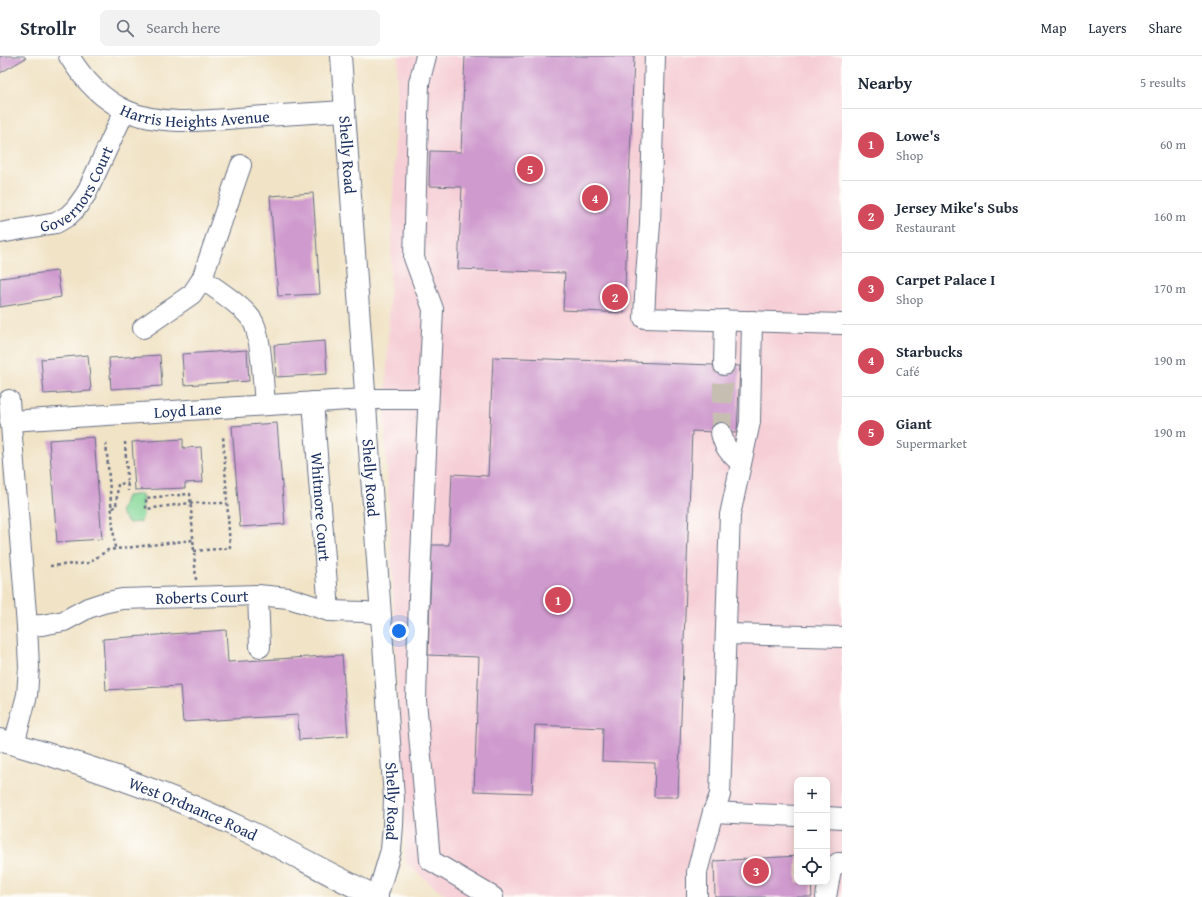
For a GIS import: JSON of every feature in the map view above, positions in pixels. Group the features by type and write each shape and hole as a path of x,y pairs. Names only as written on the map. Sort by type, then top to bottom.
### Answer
{"main road":[{"name":"West Ordnance Road","path":"7,742 112,775 176,799 247,831 377,897"}],"street":[{"name":"Harris Heights Avenue","path":"69,56 88,83 104,97 125,110 146,117 168,120 201,120 344,111"},
{"name":"Shelly Road","path":"341,56 394,798 391,850 377,897"},
{"path":"426,56 419,83 414,258 433,309 416,700 430,860 493,897"},
{"path":"654,56 650,224 644,318 842,324"},
{"name":"Governors Court","path":"0,233 56,223 68,216 86,194 125,110"},
{"path":"143,328 192,294 202,279 241,165"},
{"path":"202,279 244,310 252,320 257,331 265,405"},
{"path":"724,365 725,320"},
{"path":"697,897 697,872 713,812 720,795 724,724 730,515 750,422 752,321"},
{"name":"Loyd Lane","path":"10,421 365,399 428,399"},
{"path":"7,742 27,695 30,667 8,400"},
{"name":"Whitmore Court","path":"313,402 329,611"},
{"path":"721,432 728,452 741,463"},
{"path":"258,595 260,647"},
{"name":"Roberts Court","path":"27,626 64,621 88,608 122,599 258,595 289,598 329,611 380,614"},
{"path":"726,634 842,637"},
{"path":"713,812 794,816"},
{"path":"830,817 842,818"},
{"path":"826,897 831,869 838,863 842,863"}],"path":[{"path":"194,551 230,548 223,435"},
{"path":"125,442 128,491"},
{"path":"106,444 115,549"},
{"path":"112,508 116,507 118,484 128,483"},
{"path":"196,587 190,503 190,494 146,498 146,509 190,503 227,503"},
{"path":"50,566 88,563 108,550 193,540"}],"shaded area":[{"path":"398,56 842,56 842,897 450,897 406,864 385,427"}],"green space":[{"path":"142,494 143,515 141,522 129,523 120,513 126,496"}],"building":[{"path":"0,56 24,56 26,58 0,73"},
{"path":"465,56 634,56 624,313 563,310 565,273 458,269 462,187 429,186 430,151 461,152"},
{"path":"313,193 320,294 278,296 270,196"},
{"path":"57,271 61,297 0,307 0,278"},
{"path":"325,341 327,374 276,377 274,345"},
{"path":"247,350 249,381 184,385 182,354"},
{"path":"88,355 91,391 44,394 41,359"},
{"path":"160,355 162,386 111,389 109,358"},
{"path":"493,357 740,366 737,433 692,431 678,797 654,797 655,763 602,761 603,728 535,725 532,793 474,791 479,657 428,655 432,545 449,545 452,474 488,476"},
{"path":"277,423 285,524 240,527 232,426"},
{"path":"94,437 102,539 57,542 49,440"},
{"path":"183,439 183,448 201,447 203,482 185,483 185,488 135,490 132,442"},
{"path":"226,630 228,662 342,655 348,736 299,740 298,715 183,722 180,686 106,690 103,639"},
{"path":"794,856 794,885 811,885 812,897 715,897 714,861"}],"tunnel":[{"path":"721,433 724,365"}],"place":[{"name":"Giant","path":"530,169"},
{"name":"Starbucks","path":"595,198"},
{"name":"Jersey Mike's Subs","path":"615,297"},
{"name":"Lowe's","path":"558,600"},
{"name":"Carpet Palace I","path":"756,871"}]}
